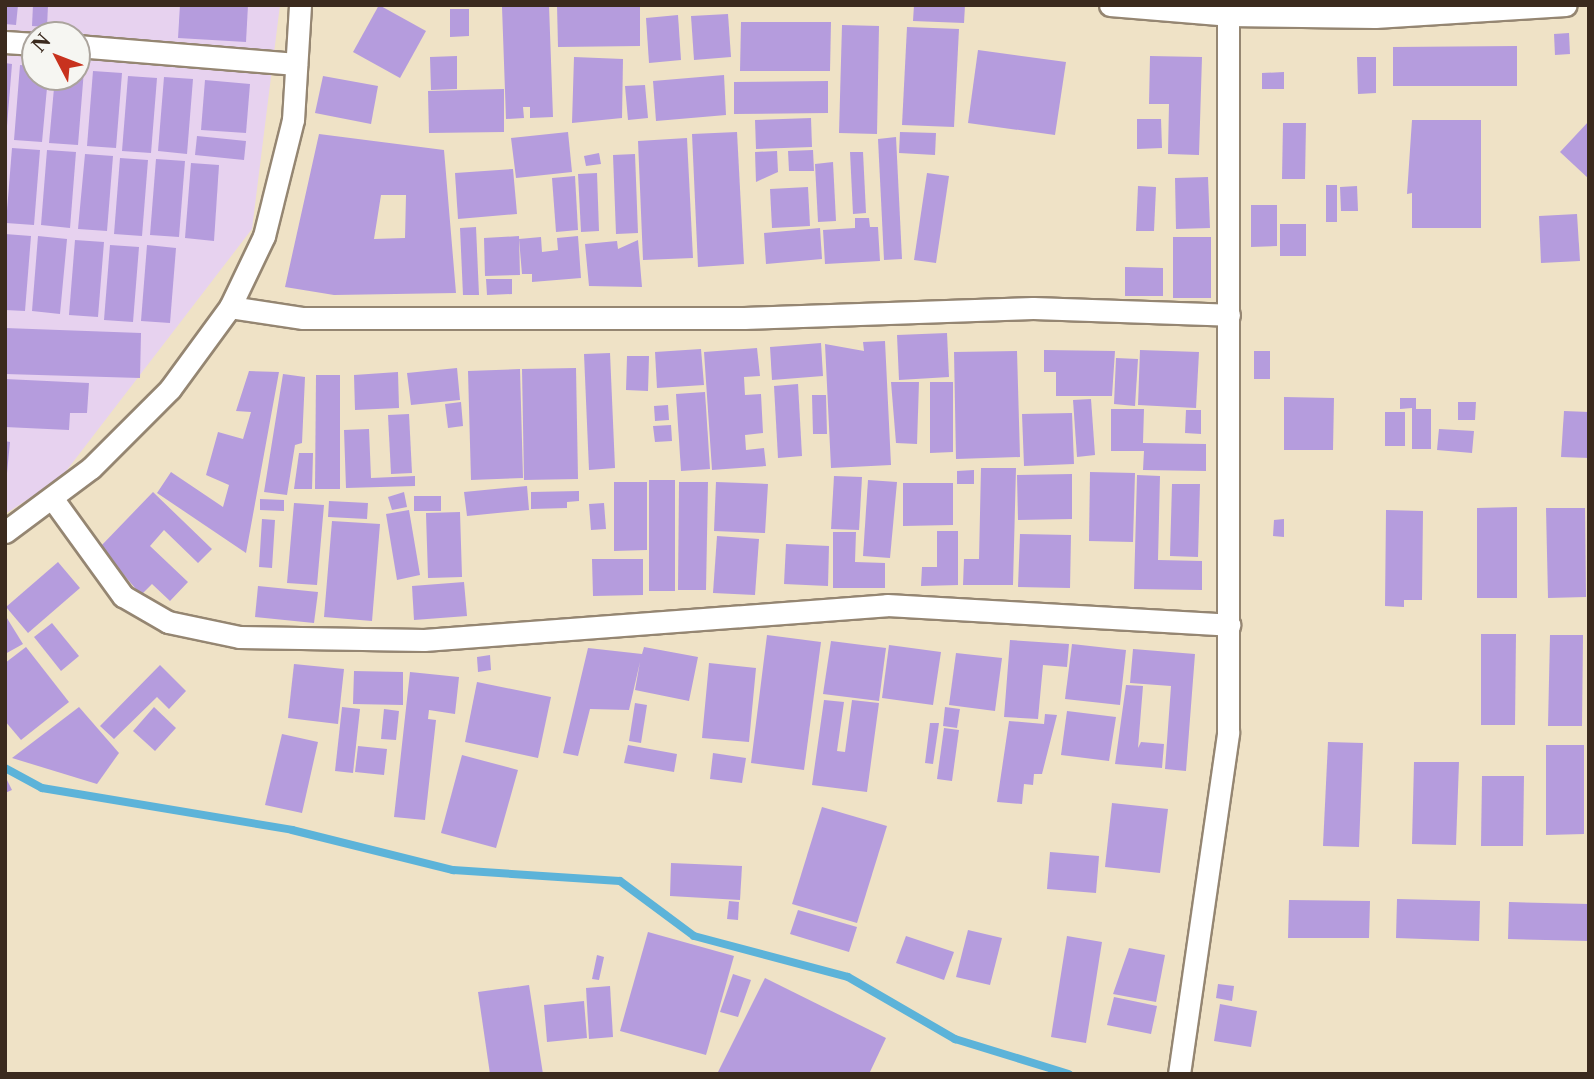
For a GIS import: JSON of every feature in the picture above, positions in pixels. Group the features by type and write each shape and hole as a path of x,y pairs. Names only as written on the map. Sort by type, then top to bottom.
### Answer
{"street":[{"path":"5,533 52,498 170,389 230,307 264,236 293,120 300,5"},
{"path":"1110,5 1375,17 1566,5"},
{"path":"1179,1074 1228,733 1228,10"},
{"path":"91,47 296,64"},
{"path":"230,307 303,318 744,317 1033,309 1230,315"},
{"path":"52,498 122,596 168,622 239,637 424,640 594,622 887,605 1229,625"}],"shaded area":[{"path":"5,5 280,5 252,229 60,479 5,514"}],"building":[{"path":"5,5 18,5 16,25 5,24"},
{"path":"33,5 48,5 47,21 32,21"},
{"path":"180,5 248,5 246,42 178,38"},
{"path":"379,5 426,31 400,78 353,52"},
{"path":"549,5 553,117 530,118 530,107 523,107 524,118 506,119 502,7"},
{"path":"557,5 640,5 640,46 558,47"},
{"path":"914,5 965,5 964,23 913,21"},
{"path":"450,9 469,9 469,36 450,37"},
{"path":"728,14 731,57 694,60 691,16"},
{"path":"678,15 681,60 649,63 646,18"},
{"path":"741,22 831,22 830,71 740,71"},
{"path":"842,25 879,26 877,134 839,133"},
{"path":"907,27 959,29 954,127 902,125"},
{"path":"1569,33 1570,54 1555,55 1554,34"},
{"path":"1517,46 1517,86 1393,86 1393,47"},
{"path":"978,50 1066,62 1055,135 968,123"},
{"path":"457,56 457,89 431,90 430,57"},
{"path":"1150,56 1202,57 1199,155 1168,154 1169,104 1149,104"},
{"path":"574,57 623,59 622,118 572,123"},
{"path":"1357,57 1376,57 1376,93 1358,94"},
{"path":"5,63 12,64 7,126 5,126"},
{"path":"21,65 21,91 47,91 42,142 14,140"},
{"path":"93,71 122,73 116,148 87,146"},
{"path":"1284,72 1284,89 1262,89 1262,73"},
{"path":"724,75 726,115 656,121 653,81"},
{"path":"128,76 157,78 151,153 122,151"},
{"path":"323,76 378,86 371,124 315,113"},
{"path":"164,77 193,79 187,154 158,151"},
{"path":"205,80 250,84 246,133 201,130"},
{"path":"828,81 828,113 734,114 734,82"},
{"path":"645,85 648,118 628,120 625,86"},
{"path":"504,89 504,132 429,133 428,91"},
{"path":"54,91 82,91 78,145 49,143"},
{"path":"811,118 812,147 756,149 755,120"},
{"path":"1137,119 1161,119 1162,148 1137,149"},
{"path":"1412,120 1481,120 1481,228 1412,228 1412,193 1407,194"},
{"path":"1589,121 1589,179 1560,152"},
{"path":"1283,123 1306,123 1305,179 1282,179"},
{"path":"568,132 572,172 516,178 511,138"},
{"path":"737,132 744,264 698,267 692,134"},
{"path":"900,132 936,133 935,155 899,153"},
{"path":"319,134 444,150 456,293 334,295 285,287","holes":["381,195 406,195 405,238 374,239"]},
{"path":"197,136 246,141 244,160 195,155"},
{"path":"896,137 902,259 884,260 878,139"},
{"path":"687,138 693,258 643,260 638,141"},
{"path":"12,148 40,150 34,225 6,223"},
{"path":"47,150 76,152 70,228 41,225"},
{"path":"813,150 814,171 789,171 788,151"},
{"path":"777,151 778,172 756,182 755,152"},
{"path":"850,152 863,152 866,213 853,214"},
{"path":"599,153 601,164 586,166 584,156"},
{"path":"85,154 113,156 107,231 78,229"},
{"path":"635,154 638,233 616,234 613,155"},
{"path":"120,158 148,160 142,236 114,234"},
{"path":"156,159 185,161 179,237 150,235"},
{"path":"833,162 836,221 818,222 815,164"},
{"path":"191,163 219,165 214,241 185,238"},
{"path":"513,169 517,214 458,219 455,173"},
{"path":"597,173 599,231 581,232 578,174"},
{"path":"927,173 949,176 936,263 914,260"},
{"path":"575,176 578,230 556,232 552,178"},
{"path":"1208,177 1210,228 1176,229 1175,178"},
{"path":"1326,185 1337,185 1337,222 1326,222"},
{"path":"1138,186 1156,187 1154,231 1136,231"},
{"path":"1357,186 1358,211 1341,211 1340,187"},
{"path":"808,187 810,226 772,228 770,189"},
{"path":"1251,205 1277,205 1277,246 1251,247"},
{"path":"1577,214 1580,261 1541,263 1539,216"},
{"path":"855,218 869,218 870,227 878,227 880,261 825,264 823,230 855,228"},
{"path":"1280,224 1306,224 1306,256 1280,256"},
{"path":"476,227 479,295 463,295 460,228"},
{"path":"820,228 822,259 766,264 764,233"},
{"path":"5,234 31,236 25,311 5,310"},
{"path":"38,236 67,239 60,314 32,311"},
{"path":"519,236 520,275 485,276 484,238"},
{"path":"578,236 581,278 532,282 532,274 522,274 519,239 541,237 542,252 558,250 557,238"},
{"path":"1173,237 1211,237 1211,298 1173,298"},
{"path":"75,240 104,242 98,317 69,315"},
{"path":"638,240 642,287 589,286 585,244 617,241 618,249"},
{"path":"110,245 139,247 133,322 104,320"},
{"path":"147,245 176,248 170,323 141,321"},
{"path":"1125,267 1163,268 1163,296 1125,296"},
{"path":"486,279 512,279 512,294 487,295"},
{"path":"5,328 141,333 140,378 5,374"},
{"path":"947,333 949,377 899,380 897,335"},
{"path":"885,341 891,465 831,468 825,344 864,351 863,342"},
{"path":"821,343 823,376 772,380 770,347"},
{"path":"757,348 760,376 744,377 745,395 761,394 763,433 745,435 746,450 764,448 766,466 712,470 704,352"},
{"path":"701,349 704,385 657,388 655,352"},
{"path":"1044,350 1115,351 1112,396 1056,396 1056,372 1044,372"},
{"path":"1140,350 1199,352 1196,408 1138,405"},
{"path":"1017,351 1020,457 956,459 954,352"},
{"path":"1254,351 1270,351 1270,379 1254,379"},
{"path":"610,353 615,468 589,470 584,354"},
{"path":"627,356 649,356 648,391 626,390"},
{"path":"1116,358 1138,359 1135,406 1114,404"},
{"path":"457,368 460,400 411,405 407,373"},
{"path":"576,368 578,479 524,480 522,369"},
{"path":"520,369 523,478 471,480 468,371"},
{"path":"249,371 279,372 246,553 157,493 171,472 223,507 229,485 206,475 218,432 243,439 251,412 236,411"},
{"path":"398,372 399,408 355,410 354,375"},
{"path":"283,374 305,377 302,443 295,445 287,495 264,492"},
{"path":"316,375 340,375 340,489 315,489"},
{"path":"5,379 89,383 87,413 70,413 69,430 5,427"},
{"path":"891,382 919,382 917,444 896,443"},
{"path":"930,382 953,382 953,452 930,453"},
{"path":"798,384 802,456 778,458 774,386"},
{"path":"705,392 710,469 681,471 676,394"},
{"path":"812,395 826,395 827,434 813,434"},
{"path":"1284,397 1334,398 1333,450 1284,450"},
{"path":"1400,398 1416,398 1416,409 1431,409 1431,449 1412,449 1412,408 1400,409"},
{"path":"1091,399 1095,455 1077,457 1073,400"},
{"path":"461,402 463,426 448,428 445,404"},
{"path":"1458,402 1476,402 1475,420 1458,420"},
{"path":"668,405 669,420 655,421 654,406"},
{"path":"1111,409 1144,409 1143,443 1206,444 1206,471 1143,470 1144,451 1111,451"},
{"path":"1186,410 1201,410 1201,434 1185,433"},
{"path":"1564,411 1589,412 1589,458 1561,457"},
{"path":"1385,412 1405,412 1405,446 1385,446"},
{"path":"1072,413 1074,464 1024,466 1022,414"},
{"path":"409,414 412,473 391,474 388,415"},
{"path":"671,425 672,441 655,442 653,426"},
{"path":"369,429 371,478 415,476 415,486 346,488 344,430"},
{"path":"1439,429 1474,431 1472,453 1437,450"},
{"path":"5,441 10,442 7,473 5,473"},
{"path":"299,453 313,453 312,489 294,489"},
{"path":"981,468 1016,468 1013,585 963,585 964,559 979,559"},
{"path":"974,470 974,484 957,484 957,471"},
{"path":"1090,472 1135,473 1133,542 1089,541"},
{"path":"1072,474 1072,519 1018,520 1017,475"},
{"path":"1137,475 1160,476 1158,560 1202,561 1202,590 1134,589"},
{"path":"834,476 862,477 859,530 831,529"},
{"path":"649,480 675,480 675,591 649,591"},
{"path":"868,480 897,482 890,558 863,556"},
{"path":"614,482 647,482 647,550 614,551"},
{"path":"679,482 708,482 706,590 678,590"},
{"path":"716,482 768,484 765,533 714,531"},
{"path":"903,483 953,483 953,525 903,526"},
{"path":"1172,484 1200,484 1198,557 1170,556"},
{"path":"527,486 529,510 467,516 464,492"},
{"path":"579,491 579,501 567,502 567,508 531,509 531,492"},
{"path":"153,492 212,549 198,563 164,530 150,546 188,582 170,601 152,584 141,595 100,547"},
{"path":"404,492 407,507 392,510 388,497"},
{"path":"414,496 441,496 441,511 414,511"},
{"path":"260,499 284,500 284,511 260,510"},
{"path":"329,501 368,503 367,519 328,517"},
{"path":"294,503 324,505 317,585 287,583"},
{"path":"604,503 606,529 591,530 589,504"},
{"path":"1517,507 1517,598 1477,598 1477,508"},
{"path":"1546,508 1585,508 1586,597 1548,598"},
{"path":"409,510 420,575 397,580 386,514"},
{"path":"1386,510 1423,511 1422,600 1404,600 1404,607 1385,606"},
{"path":"460,512 462,577 428,578 426,513"},
{"path":"262,519 275,520 272,568 259,567"},
{"path":"1284,519 1284,537 1273,536 1274,520"},
{"path":"332,521 380,524 372,621 324,617"},
{"path":"937,531 958,531 958,585 921,586 922,567 937,567"},
{"path":"833,532 856,532 855,562 885,563 885,588 833,588"},
{"path":"1020,534 1071,535 1070,588 1018,587"},
{"path":"717,536 759,539 755,595 713,593"},
{"path":"786,544 829,546 828,586 784,584"},
{"path":"592,559 643,559 643,595 593,596"},
{"path":"58,562 80,588 28,633 6,607"},
{"path":"464,582 467,616 414,620 412,586"},
{"path":"258,586 318,592 314,623 255,617"},
{"path":"5,615 23,644 5,654"},
{"path":"52,623 79,656 61,671 34,637"},
{"path":"1481,634 1516,634 1515,725 1481,725"},
{"path":"767,635 821,642 804,770 751,763"},
{"path":"1550,635 1583,635 1582,726 1548,726"},
{"path":"1010,640 1069,644 1067,667 1043,665 1038,719 1004,717"},
{"path":"831,641 886,648 879,701 823,694"},
{"path":"1072,644 1126,650 1120,705 1065,699"},
{"path":"889,645 941,652 933,705 882,698"},
{"path":"26,647 69,702 21,740 5,721 5,663"},
{"path":"644,647 698,657 689,701 635,690 640,662 629,710 590,709 578,756 563,753 588,648 642,654"},
{"path":"1133,649 1195,654 1186,771 1165,769 1171,686 1130,683"},
{"path":"956,653 1002,658 995,711 949,705"},
{"path":"490,655 491,670 478,672 477,657"},
{"path":"709,663 756,668 749,742 702,738"},
{"path":"294,664 344,669 338,724 288,718"},
{"path":"160,665 186,691 169,709 157,697 114,739 100,726"},
{"path":"354,671 403,672 403,705 353,704"},
{"path":"410,672 459,677 455,714 429,710 428,719 436,720 425,820 394,817"},
{"path":"477,682 551,697 538,758 465,742"},
{"path":"1126,685 1143,686 1138,748 1141,742 1164,744 1162,768 1115,764"},
{"path":"824,700 844,702 837,751 845,752 852,700 879,703 867,792 812,785"},
{"path":"635,703 647,705 641,743 629,741"},
{"path":"79,707 119,753 97,784 12,758"},
{"path":"154,707 176,728 155,751 133,731"},
{"path":"342,707 360,709 353,773 335,771"},
{"path":"945,707 960,709 957,728 943,726"},
{"path":"384,709 399,711 396,740 381,739"},
{"path":"1067,711 1116,717 1109,761 1061,755"},
{"path":"1045,714 1057,715 1042,774 1034,774 1033,785 1024,784 1022,804 997,802 1009,721 1044,724"},
{"path":"930,723 939,723 933,764 925,763"},
{"path":"944,728 959,730 952,781 937,779"},
{"path":"282,734 318,742 302,813 265,805"},
{"path":"1328,742 1363,743 1359,847 1323,846"},
{"path":"628,745 677,754 674,772 624,763"},
{"path":"1546,745 1584,745 1584,834 1546,835"},
{"path":"358,746 387,749 384,775 355,772"},
{"path":"713,753 746,758 742,783 710,779"},
{"path":"462,755 518,770 496,848 441,833"},
{"path":"1414,762 1459,762 1456,845 1412,844"},
{"path":"5,776 12,790 5,793"},
{"path":"1482,776 1524,776 1523,846 1481,846"},
{"path":"1112,803 1168,809 1160,873 1105,867"},
{"path":"822,807 887,826 857,923 792,904"},
{"path":"1050,852 1099,856 1096,893 1047,889"},
{"path":"671,863 742,866 740,900 670,896"},
{"path":"1397,899 1480,901 1479,941 1396,938"},
{"path":"1289,900 1370,901 1369,938 1288,938"},
{"path":"729,901 739,902 738,920 727,919"},
{"path":"1509,902 1589,904 1589,941 1508,939"},
{"path":"798,910 857,927 849,952 790,934"},
{"path":"968,930 1002,938 990,985 956,977"},
{"path":"648,932 734,956 706,1055 620,1031"},
{"path":"906,936 954,952 944,980 896,963"},
{"path":"1067,936 1102,942 1086,1043 1051,1037"},
{"path":"1129,948 1165,955 1156,1002 1113,994"},
{"path":"597,955 604,957 599,980 592,979"},
{"path":"733,974 751,980 738,1017 720,1012"},
{"path":"765,978 886,1038 869,1074 717,1074"},
{"path":"1218,984 1234,986 1232,1001 1216,998"},
{"path":"529,985 543,1074 490,1074 478,992"},
{"path":"610,986 613,1037 589,1039 586,988"},
{"path":"1114,997 1157,1006 1151,1034 1107,1025"},
{"path":"584,1001 587,1038 547,1042 544,1005"},
{"path":"1220,1004 1257,1011 1251,1047 1214,1041"}],"waterway":[{"path":"5,768 42,788 292,830 453,870 620,881 694,936 848,977 955,1039 1069,1074"}]}
